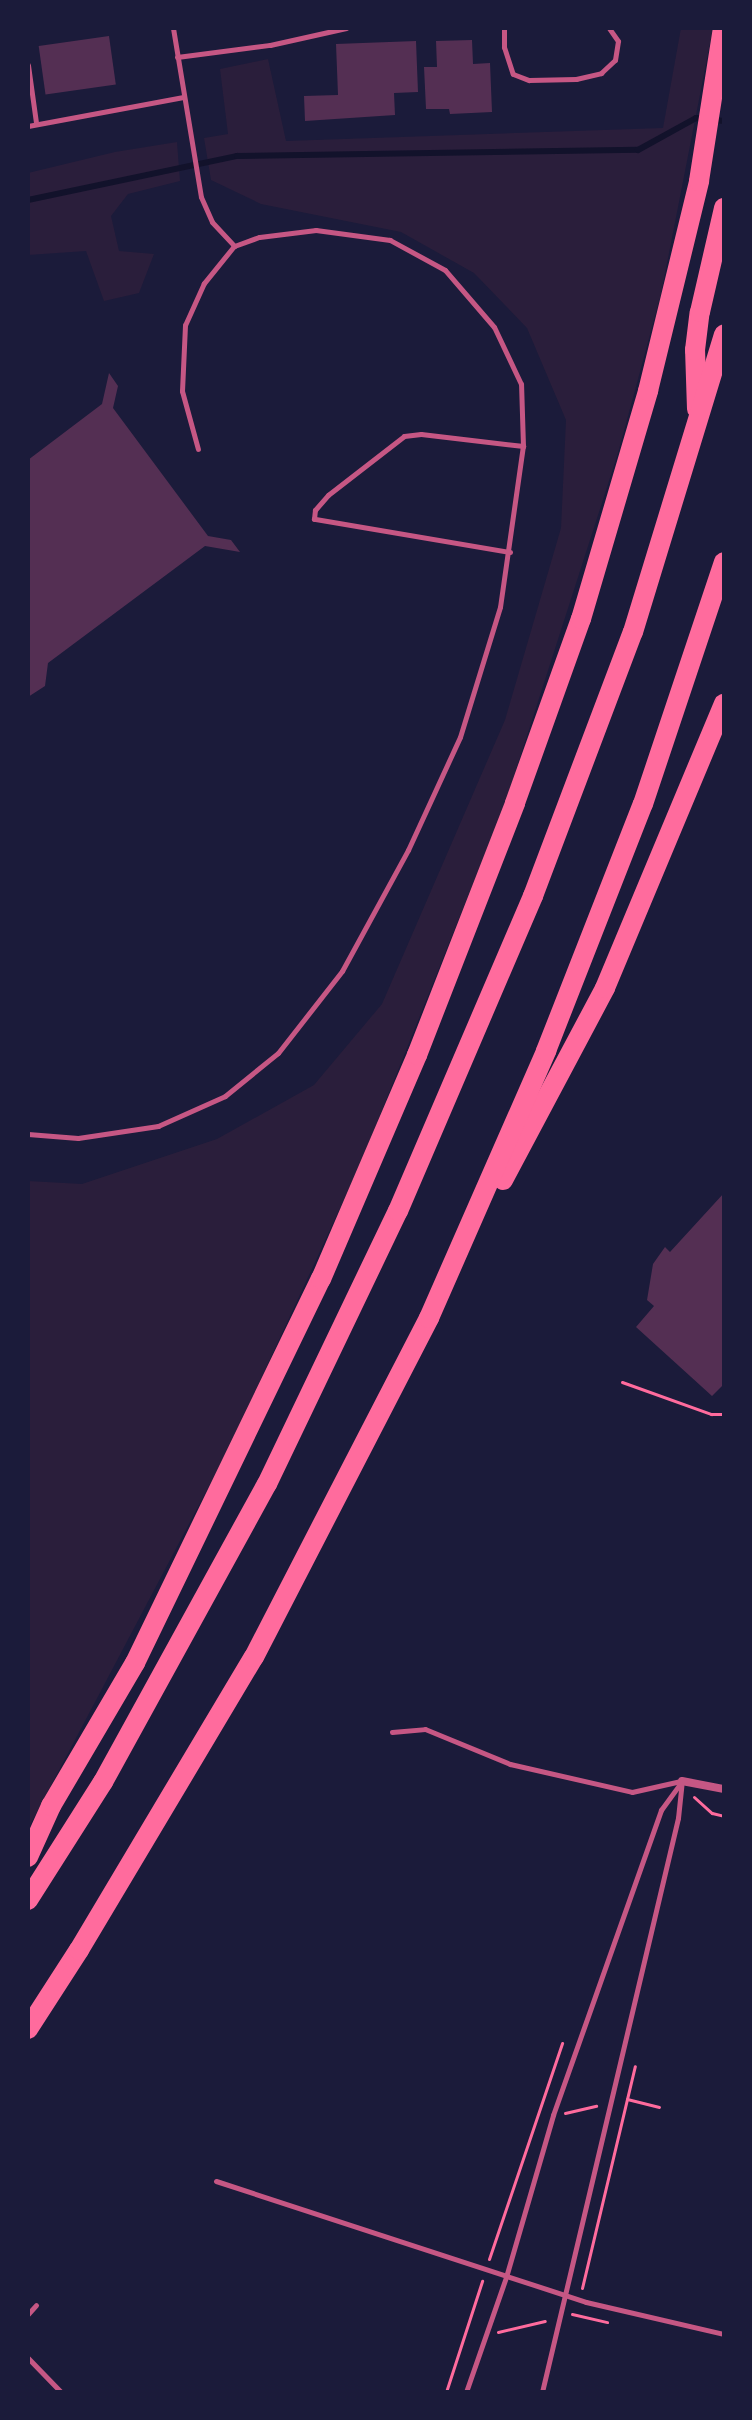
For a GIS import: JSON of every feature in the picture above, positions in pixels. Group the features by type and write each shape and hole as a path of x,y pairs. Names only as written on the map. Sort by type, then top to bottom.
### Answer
{"highway":[{"path":"28,1857 51,1806 135,1663 321,1279 417,1055 581,619 648,391 699,181 723,28"},
{"path":"698,425 695,350 698,324 724,208"},
{"path":"28,1900 103,1782 267,1484 398,1211 533,896 633,632 724,335"},
{"path":"429,1318 546,1051 643,804 724,562"},
{"path":"28,2029 254,1657 429,1318 605,988 724,704"}],"street":[{"path":"682,1781 724,1789"}],"lane":[{"path":"173,28 201,197 212,222 234,246"},
{"path":"177,57 270,45 346,28"},
{"path":"504,28 504,47 513,74 529,80 576,79 601,73 615,60 618,41 609,28"},
{"path":"28,65 36,123"},
{"path":"28,126 183,97"},
{"path":"28,1134 78,1138 158,1126 225,1096 278,1053 342,971 408,850 460,737 500,607 523,446 521,384 494,327 445,270 390,240 316,230 259,237 234,246 204,283 185,325 182,391 198,449"},
{"path":"510,552 314,519 315,510 328,495 404,436 421,434 523,446"},
{"path":"392,1732 425,1729 510,1764 632,1792 682,1781"},
{"path":"466,2392 506,2277 553,2115 661,1810 682,1781"},
{"path":"542,2392 678,1818 682,1781"},
{"path":"216,2181 579,2300 724,2334"},
{"path":"28,2314 36,2305"},
{"path":"28,2358 61,2392"}],"path":[{"path":"622,1382 711,1414 724,1414"},
{"path":"682,1781 701,1806 724,1816"},
{"path":"446,2392 562,2043"},
{"path":"579,2300 635,2066"},
{"path":"462,2341 574,2314 607,2322"},
{"path":"571,2327 574,2314"}],"shaded area":[{"path":"681,28 713,28 661,294 618,453 505,804 360,1165 228,1450 28,1829 28,1181 82,1184 217,1139 314,1085 382,1004 505,720 561,528 566,420 527,328 474,273 401,232 261,204 211,180 204,138 228,134 220,69 268,59 286,141 663,128"},
{"path":"177,142 180,181 128,194 111,216 119,251 154,254 139,293 104,301 86,251 28,255 28,173 115,152"}],"building":[{"path":"109,36 116,85 46,94 39,46"},
{"path":"472,40 473,64 490,63 492,112 450,114 449,109 426,109 424,67 437,67 436,41"},
{"path":"416,41 418,92 394,93 395,115 305,121 304,96 338,95 336,44"},
{"path":"109,373 118,386 113,408 208,536 231,540 240,552 205,546 48,663 45,686 28,697 28,460 102,404"},
{"path":"724,1193 724,1384 712,1396 636,1327 654,1306 647,1300 653,1264 665,1247 670,1252"}],"waterway":[{"path":"28,200 237,156 638,150 696,118 724,121"}]}
